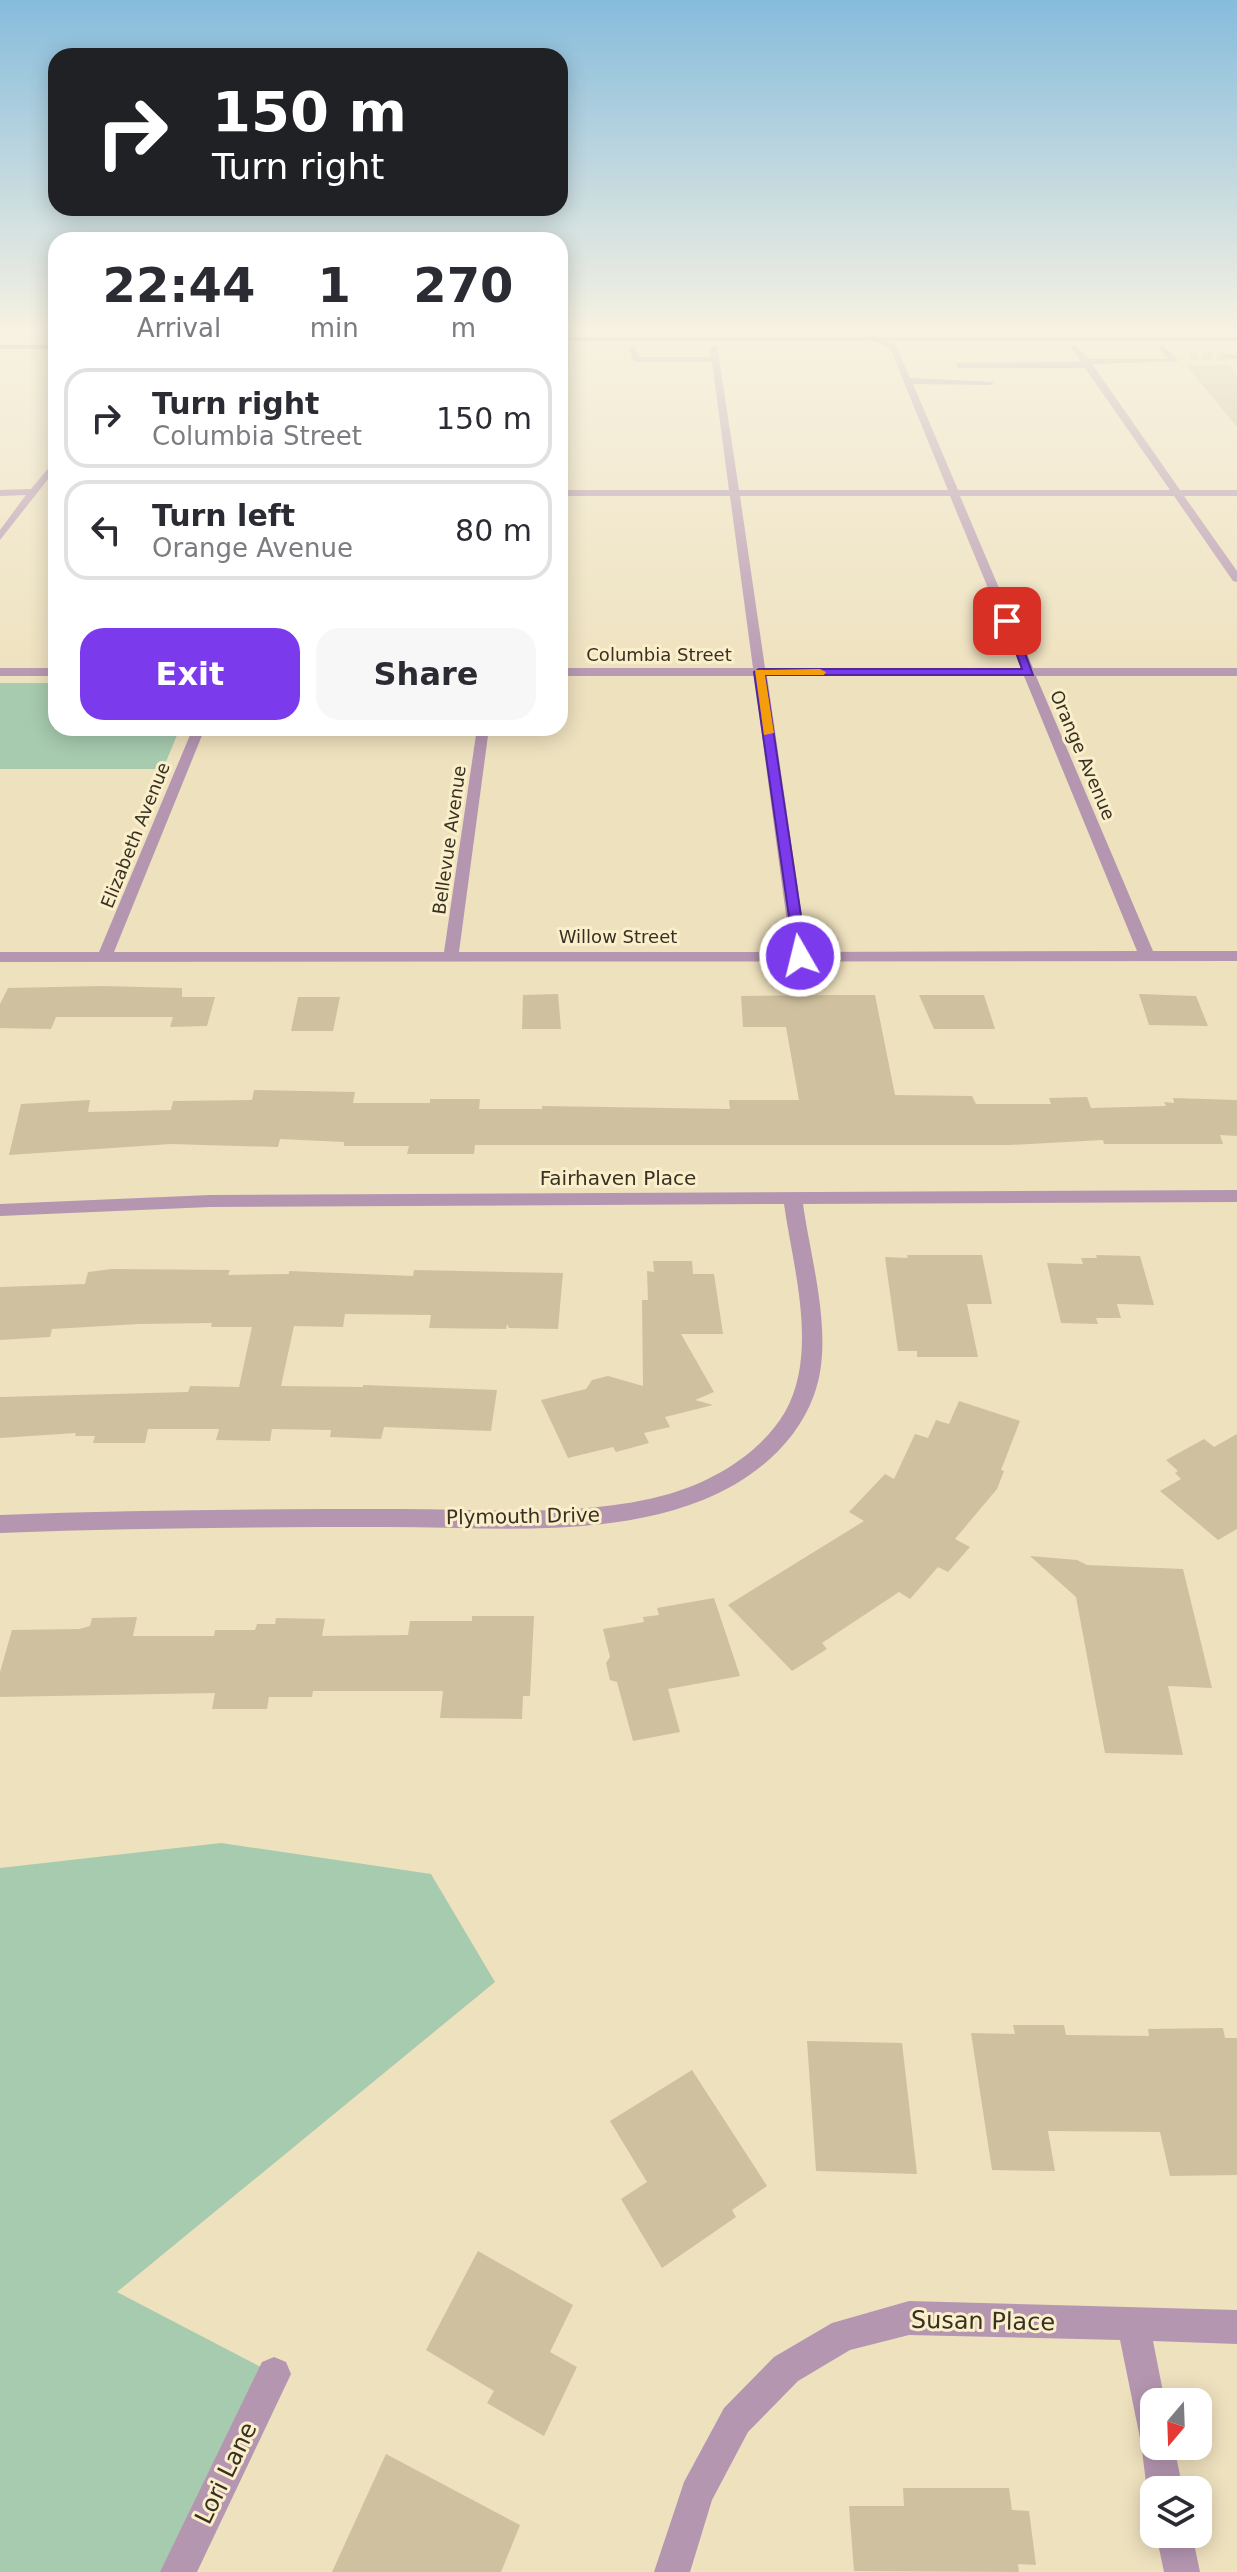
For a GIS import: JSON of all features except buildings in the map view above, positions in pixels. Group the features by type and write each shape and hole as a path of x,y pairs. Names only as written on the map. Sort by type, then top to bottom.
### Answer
{"street":[{"path":"728,449 800,956"},
{"name":"Orange Avenue","path":"936,449 1147,956"},
{"path":"1146,449 1237,579"},
{"path":"0,537 48,472"},
{"path":"0,493 33,492"},
{"path":"568,493 1237,493"},
{"path":"0,672 48,672"},
{"name":"Columbia Street","path":"568,672 1237,672"},
{"name":"Elizabeth Avenue","path":"105,956 196,736"},
{"name":"Bellevue Avenue","path":"451,956 482,736"},
{"name":"Willow Street","path":"0,957 1237,956"},
{"name":"Fairhaven Place","path":"0,1210 210,1201 1237,1196"},
{"name":"Plymouth Drive","path":"0,1524 154,1518 563,1518 622,1513 674,1502 721,1482 757,1458 786,1429 802,1400 810,1371 811,1342 793,1200"},
{"name":"Susan Place","path":"672,2572 696,2494 736,2420 786,2369 844,2335 909,2318 1237,2327"},
{"path":"1133,2324 1145,2388"},
{"name":"Lori Lane","path":"178,2572 274,2374"},
{"path":"1177,2548 1182,2572"}],"green space":[{"path":"0,683 48,683 48,736 177,736 163,769 0,769"},
{"path":"221,1843 431,1874 495,1982 117,2292 274,2374 178,2572 0,2572 0,1868"}],"slow traffic":[{"path":"768,733 759,672 820,672"}],"route":[{"path":"800,956 759,672 1029,672 1007,621"}]}
